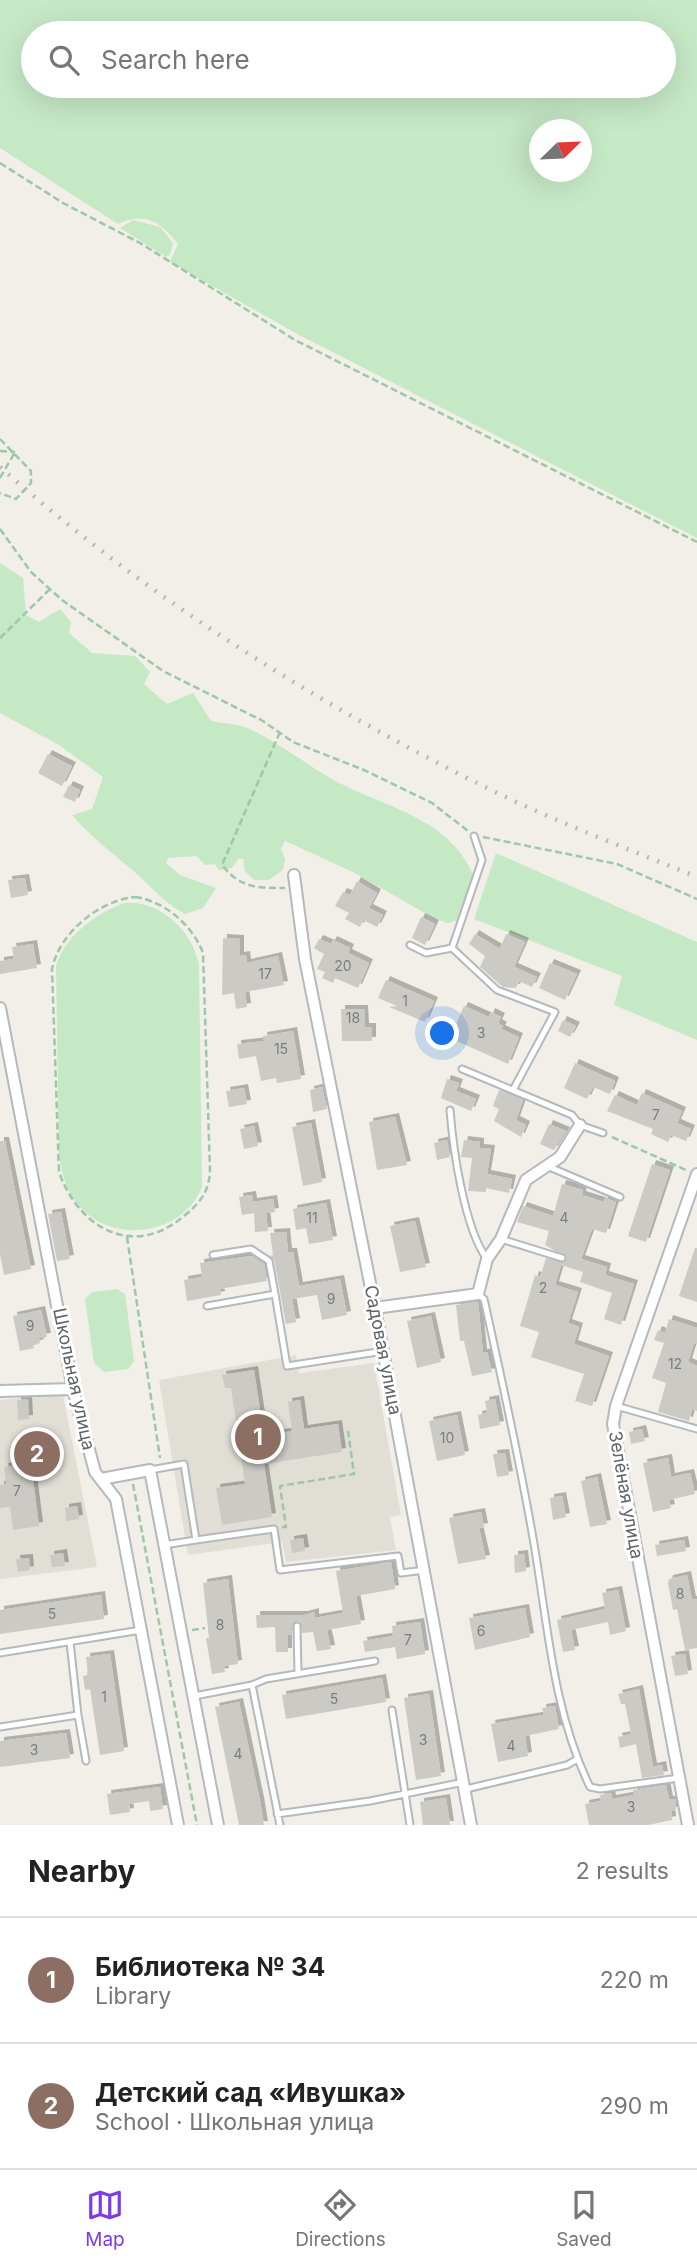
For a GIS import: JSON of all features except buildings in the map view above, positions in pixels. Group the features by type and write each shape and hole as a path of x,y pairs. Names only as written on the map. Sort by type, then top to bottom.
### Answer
{"street":[{"name":"Садовая улица","path":"294,875 305,959 375,1308 471,1825"},
{"name":"Школьная улица","path":"0,1008 73,1389 95,1472 116,1499 178,1825"},
{"path":"375,1308 478,1294 487,1259 500,1239 526,1180 561,1157 580,1125"},
{"name":"Зелёная улица","path":"688,1825 613,1424 616,1406 691,1208 697,1174"},
{"path":"0,1391 73,1389"},
{"path":"101,1479 155,1469 164,1545 218,1825"}],"lane":[{"path":"452,948 482,860 474,836"},
{"path":"410,945 426,953 452,948"},
{"path":"452,948 497,989 555,1012 513,1090"},
{"path":"463,1069 572,1115 580,1125 603,1133"},
{"path":"450,1110 453,1150 459,1177 474,1228 487,1259"},
{"path":"544,1166 620,1197"},
{"path":"500,1239 562,1258"},
{"path":"213,1255 251,1250 269,1261 287,1366 383,1351"},
{"path":"207,1306 275,1294"},
{"path":"478,1294 484,1299 504,1402 520,1462 547,1634 576,1760 590,1787 600,1789 679,1778"},
{"path":"616,1406 697,1429"},
{"path":"155,1469 184,1464 196,1540"},
{"path":"164,1545 274,1529 280,1570 398,1556 401,1573 425,1570"},
{"path":"297,1626 298,1673"},
{"path":"0,1653 141,1630"},
{"path":"70,1642 86,1761"},
{"path":"194,1696 252,1685 266,1679 375,1661"},
{"path":"252,1685 280,1825"},
{"path":"392,1710 410,1825"},
{"path":"0,1727 78,1715"},
{"path":"277,1814 465,1785 567,1765 576,1760"}],"path":[{"path":"0,163 63,203 140,243 295,340 697,542"},
{"path":"0,439 31,471 30,483 16,499 0,493"},
{"path":"0,451 15,452"},
{"path":"0,478 15,452"},
{"path":"0,529 31,572 50,589 163,671 263,721 293,742 364,770 432,803 474,836 540,846 617,864 697,898"},
{"path":"0,638 50,589"},
{"path":"279,732 222,865 232,877 250,887 295,888"},
{"path":"135,897 154,902 184,923 199,942 203,953 210,1171 203,1198 178,1221 157,1233 127,1237 103,1228 80,1211 65,1189 59,1172 52,969 57,952 79,925 104,906 135,897"},
{"path":"603,1133 697,1174"},
{"path":"127,1237 155,1469"},
{"path":"274,1529 286,1527 280,1486 355,1474 348,1431"},
{"path":"131,1474 197,1825"}],"shaded area":[{"path":"296,1355 299,1373 374,1363 401,1515 390,1517 396,1550 286,1562 282,1542 188,1555 159,1380"},
{"path":"63,1395 97,1567 0,1579 0,1400"}],"green space":[{"path":"0,0 697,0 697,538 299,335 170,262 178,244 159,225 144,219 118,224 0,148"},
{"path":"133,220 160,227 173,243 170,255 166,257 120,228"},
{"path":"0,563 23,578 26,615 39,622 60,609 71,622 69,633 92,653 135,656 150,672 144,684 167,704 193,693 211,721 247,728 258,733 330,778 434,828 451,842 466,860 477,883 463,919 447,923 430,916 353,872 285,841 281,849 285,859 283,870 269,880 254,880 245,871 243,859 238,859 232,868 219,870 215,864 205,865 197,856 168,858 166,863 180,875 216,888 203,908 185,914 171,905 72,815 92,809 103,777 59,745 0,713"},
{"path":"496,853 697,942 697,1040 614,1005 622,976 474,919"},
{"path":"124,903 150,906 172,920 189,940 199,965 202,1187 192,1203 179,1216 163,1225 127,1230 92,1218 70,1194 63,1174 59,1154 56,966 66,945 83,927 102,913"},
{"path":"117,1289 125,1294 134,1361 128,1369 104,1372 94,1363 85,1299 92,1292"}],"railway":[{"path":"0,467 55,514 169,600 228,641 351,716 531,809 697,877"}],"place":[{"name":"Библиотека № 34","path":"258,1437"},
{"name":"Детский сад «Ивушка»","path":"37,1454"}]}
